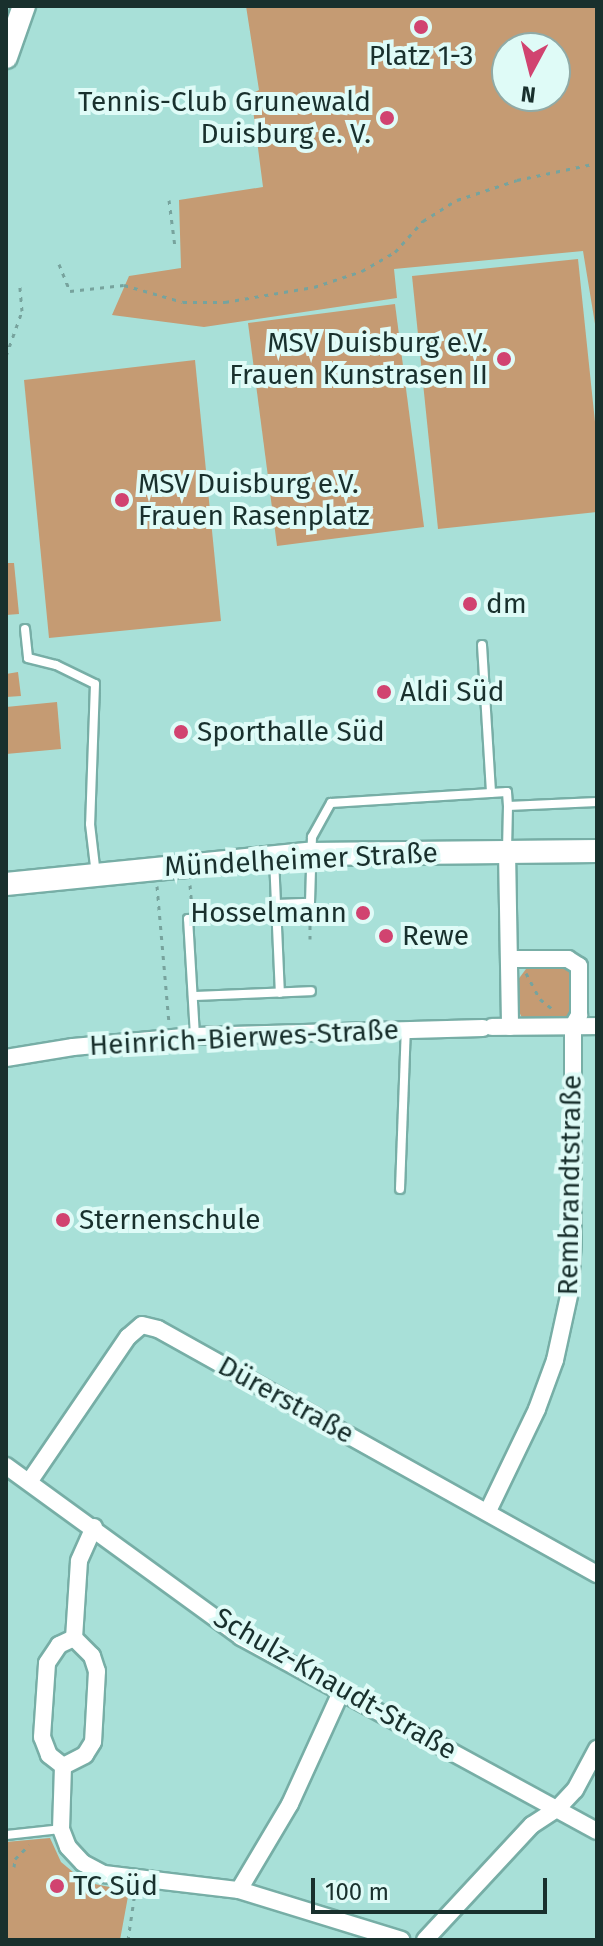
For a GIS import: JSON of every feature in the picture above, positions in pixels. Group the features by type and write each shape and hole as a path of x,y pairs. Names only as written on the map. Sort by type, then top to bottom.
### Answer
{"main road":[{"path":"6,57 24,6"},
{"name":"Mündelheimer Straße","path":"6,884 309,854 597,851"}],"street":[{"path":"507,851 514,959 510,1027"},
{"name":"Rembrandtstraße","path":"488,1511 537,1409 564,1324 573,1239 573,1026 579,1015 579,966 575,961 514,959"},
{"name":"Heinrich-Bierwes-Straße","path":"6,1058 73,1047 195,1036 597,1026"},
{"name":"Dürerstraße","path":"29,1482 128,1337 142,1325 158,1329 597,1574"},
{"name":"Schulz-Knaudt-Straße","path":"6,1466 94,1527 241,1637 597,1831"},
{"path":"63,1766 85,1755 93,1742 97,1671 92,1656 74,1638 79,1561 94,1527"},
{"path":"63,1766 49,1755 42,1737 47,1663 59,1645 74,1638"},
{"path":"239,1890 290,1804 342,1690"},
{"path":"425,1940 532,1825 557,1809 575,1790 597,1749"},
{"path":"63,1766 61,1829 68,1847 83,1863 104,1874 239,1890 402,1940"}],"lane":[{"path":"25,629 28,658 56,665 95,684 90,824 96,876"},
{"path":"482,645 491,793"},
{"path":"195,1036 188,919 310,903 309,854 312,837 331,803 507,792 507,851"},
{"path":"508,806 597,802"},
{"path":"274,857 280,993"},
{"path":"193,996 311,991"},
{"path":"400,1189 406,1029"},
{"path":"6,1835 61,1829"}],"path":[{"path":"59,264 70,291 124,285 183,302 225,302 314,287 362,271 395,252 423,221 457,200 517,180 597,163"},
{"path":"169,200 175,247"},
{"path":"6,356 22,311 20,286"},
{"path":"188,865 192,919"},
{"path":"155,869 170,1038"},
{"path":"310,903 310,939"},
{"path":"514,959 540,999 573,1026"},
{"path":"14,1867 15,1859 37,1831"},
{"path":"128,1940 137,1880"}],"shaded area":[{"path":"246,6 597,6 597,336 583,251 394,269 397,298 204,327 112,315 129,276 181,268 179,200 263,187 251,94 259,90"},
{"name":"MSV Duisburg e.V. Frauen Kunstrasen II","path":"578,259 597,441 597,512 438,529 412,276"},
{"path":"395,304 424,527 277,546 248,323"},
{"name":"MSV Duisburg e.V. Frauen Rasenplatz","path":"195,360 221,621 49,638 24,380"},
{"path":"6,563 14,563 19,614 6,615"},
{"path":"18,672 21,696 6,697 6,674"},
{"path":"57,702 61,749 6,754 6,707"},
{"path":"533,966 565,967 571,971 573,1011 570,1017 529,1022 522,1018 517,1007 517,981 526,969"},
{"name":"TC Süd","path":"50,1838 61,1862 85,1882 129,1891 120,1940 6,1940 6,1842"}],"place":[{"name":"Platz 1-3","path":"421,27"},
{"name":"Tennis-Club Grunewald Duisburg e. V.","path":"387,118"},
{"name":"MSV Duisburg e.V. Frauen Kunstrasen II","path":"504,359"},
{"name":"MSV Duisburg e.V. Frauen Rasenplatz","path":"122,500"},
{"name":"dm","path":"470,604"},
{"name":"Aldi Süd","path":"384,692"},
{"name":"Sporthalle Süd","path":"181,732"},
{"name":"Hosselmann","path":"363,913"},
{"name":"Rewe","path":"386,936"},
{"name":"Sternenschule","path":"63,1220"},
{"name":"TC Süd","path":"57,1886"}]}
